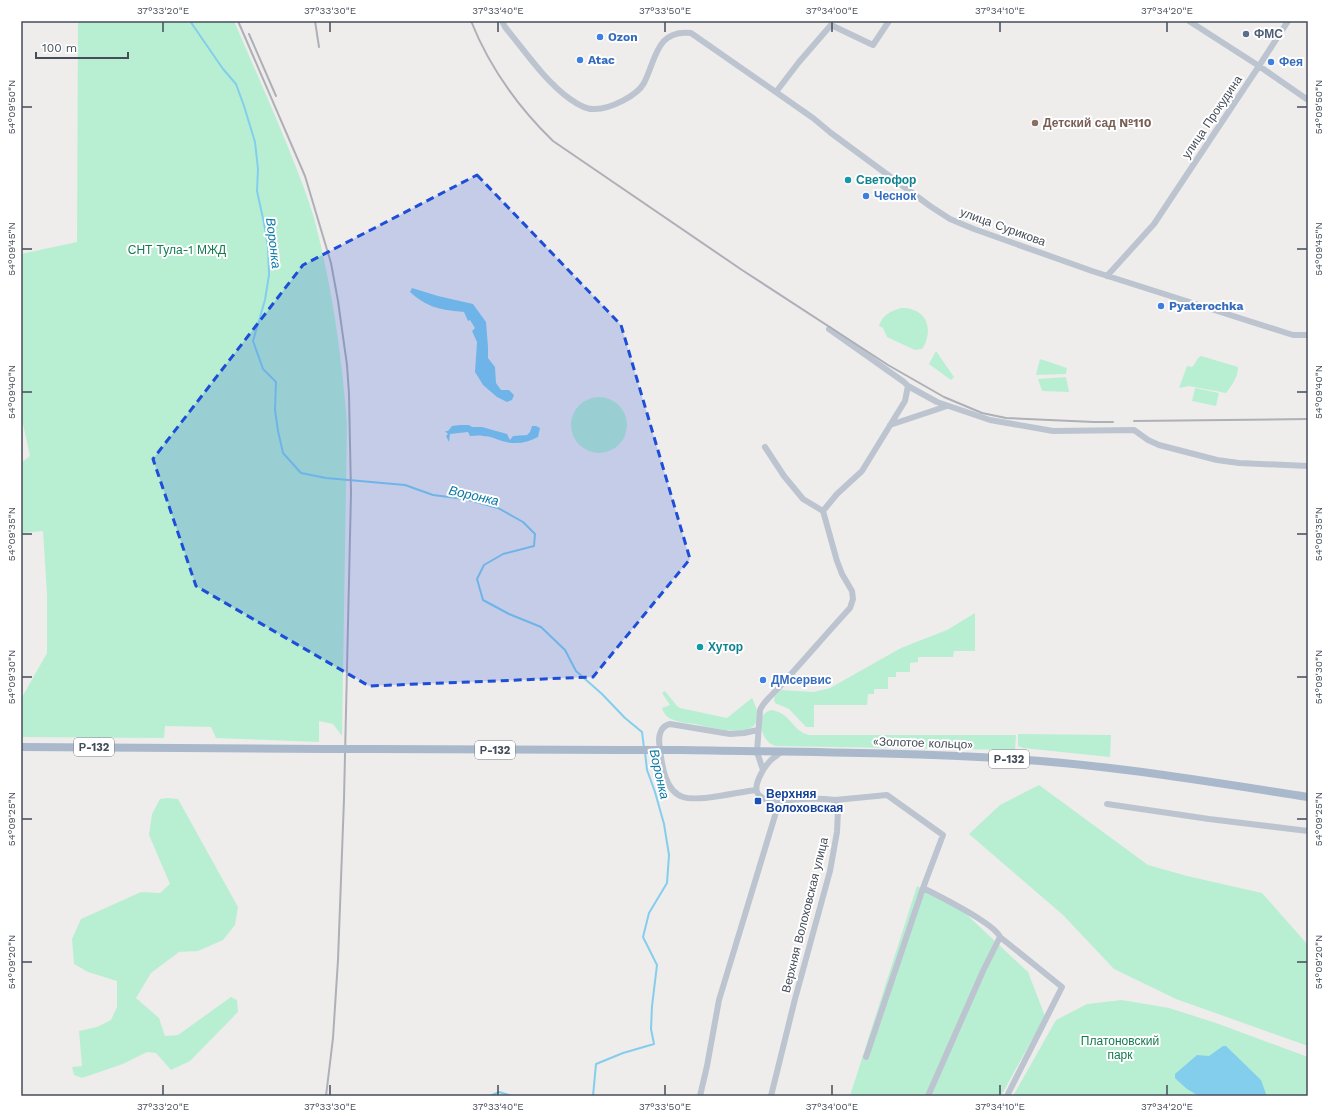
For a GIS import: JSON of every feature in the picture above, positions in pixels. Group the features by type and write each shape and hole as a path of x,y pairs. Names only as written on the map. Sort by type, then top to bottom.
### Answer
{"main road":[{"name":"«Золотое кольцо»","path":"21,747 681,750 943,755 1015,759 1100,767 1308,797"}],"street":[{"name":"улица Сурикова","path":"502,21 505,27 538,68 557,87 572,100 586,108 594,110 616,104 635,93 644,84 655,54 660,45 668,37 675,33 691,33 776,92 950,219 974,229 1107,276 1293,335 1308,334"},
{"path":"776,92 799,62 831,25 873,45 889,21"},
{"path":"1189,21 1259,66 1308,100"},
{"name":"улица Прокудина","path":"1107,276 1154,224 1288,21"},
{"path":"828,329 908,386 932,400 990,420 1046,431 1134,430 1159,446 1217,460 1239,463 1308,466"},
{"path":"823,511 837,494 862,471 905,401 908,386"},
{"path":"890,426 947,406"},
{"path":"763,770 757,752 760,710 763,704 852,604 852,591 842,574 837,561 823,511 803,499 784,476 765,447"},
{"path":"756,790 702,798 681,796 671,787 666,776 661,761 659,736 662,729 670,724 730,734 758,730"},
{"path":"781,752 771,760 763,770 756,790 761,797 773,802 804,798 835,800 886,795 943,835 923,888 866,1057"},
{"name":"Верхняя Волоховская улица","path":"771,1096 795,999 830,871 837,832 838,810 835,800"},
{"path":"700,1096 708,1066 719,1000 776,811 776,806 773,802"},
{"path":"1107,804 1209,819 1308,831"},
{"path":"923,888 960,906 994,930 1000,937 1062,987 1007,1096"},
{"path":"928,1096 983,971 1000,937"}],"highlighted area":[{"path":"477,175 621,325 690,559 593,677 369,686 196,586 153,459 303,265"}],"green space":[{"name":"СНТ Тула-1 МЖД","path":"78,21 234,21 282,131 305,191 314,218 331,295 339,347 347,425 342,736 333,724 319,721 319,742 216,738 211,727 165,726 164,738 21,737 21,699 47,653 47,594 43,531 21,533 21,463 30,456 21,415 21,254 77,242"},
{"path":"901,308 910,309 919,313 926,321 928,333 922,349 915,350 887,337 883,328 879,326 882,319 887,314"},
{"path":"936,351 954,377 951,380 929,364"},
{"path":"1201,356 1238,367 1236,378 1226,393 1189,386 1179,388 1187,366 1192,367"},
{"path":"1040,359 1067,368 1066,374 1036,375"},
{"path":"1066,377 1069,392 1042,391 1038,379"},
{"path":"1195,388 1219,393 1216,406 1192,401"},
{"path":"593,397 605,397 615,401 623,409 627,419 627,431 623,441 615,449 605,453 593,453 583,449 575,441 571,431 571,419 575,409 583,401"},
{"path":"975,613 975,651 954,651 953,657 918,657 918,662 910,663 910,672 896,672 896,677 888,677 888,689 874,689 874,694 868,694 867,705 814,705 814,727 806,727 789,709 775,703 775,696 781,690 814,692 830,688 901,648 947,630"},
{"path":"665,691 680,708 727,718 752,698 757,713 756,722 750,728 730,731 682,722 669,718 662,709 670,705 662,693"},
{"path":"772,710 784,715 799,730 809,735 1016,735 1015,750 775,746 766,739 761,727 763,716 766,712"},
{"path":"1018,734 1111,735 1110,757 1023,748 1018,746"},
{"path":"1039,785 1148,865 1187,876 1262,893 1308,945 1308,1046 1176,999 1114,969 1063,915 969,834 1000,805"},
{"path":"160,799 178,799 238,907 235,925 223,940 198,951 179,952 151,973 136,998 159,1018 165,1036 178,1035 231,997 237,1000 238,1012 190,1061 171,1070 156,1053 147,1052 123,1064 82,1078 74,1075 72,1067 82,1066 79,1031 97,1027 111,1020 117,1007 117,981 88,972 74,964 72,939 81,919 141,892 160,893 170,884 149,835 152,814"},
{"path":"917,886 965,913 1028,972 1045,1016 1001,1096 850,1096"},
{"name":"Платоновский парк","path":"1122,1000 1169,1008 1216,1023 1308,1057 1308,1096 1013,1096 1056,1020 1087,1004"}],"water":[{"path":"412,288 473,304 486,322 488,358 495,367 496,383 501,390 509,390 514,395 512,400 507,402 497,397 483,385 475,372 477,342 472,331 475,328 470,320 468,321 464,312 442,309 429,305 410,292"},
{"path":"460,425 482,427 507,434 510,440 513,436 527,435 532,426 540,428 538,437 521,443 507,442 486,436 470,436 468,432 450,434 449,442 446,436 448,434 445,431 448,431 452,426"},
{"path":"1223,1046 1226,1046 1261,1080 1268,1096 1199,1096 1187,1089 1175,1078 1175,1074 1197,1055 1209,1056"}],"waterway":[{"name":"Воронка","path":"190,21 223,69 236,84 255,142 258,169 257,191 268,246 269,275 265,300 253,341 263,369 276,382 275,410 283,453 301,473 326,478 405,485 433,495 465,499 498,508 523,522 535,534 534,546 503,554 484,565 477,579 483,600 509,614 541,627 565,650 576,671 602,694 625,718 642,732 644,748"},
{"name":"Воронка","path":"593,1096 596,1064 623,1053 654,1044 651,1029 657,965 643,937 649,913 667,883 669,855 664,824 647,770 645,752"},
{"name":"Воронка","path":"490,1096 499,1092 512,1096"}],"railway":[{"path":"238,21 305,176 331,263 347,365 351,493 344,799 338,960 333,1038 326,1096"},
{"path":"315,21 319,47"},
{"path":"471,21 486,54 516,100 553,141 742,270 888,365 944,397 982,413 1006,418 1113,422"},
{"path":"249,34 276,96"},
{"path":"1134,421 1308,419"}],"place":[{"name":"ФМС","path":"1246,34"},
{"name":"Ozon","path":"600,37"},
{"name":"Atac","path":"580,60"},
{"name":"Фея","path":"1271,62"},
{"name":"Детский сад №110","path":"1035,123"},
{"name":"Светофор","path":"848,180"},
{"name":"Чеснок","path":"866,196"},
{"name":"Pyaterochka","path":"1161,306"},
{"name":"Хутор","path":"700,647"},
{"name":"ДМсервис","path":"763,680"},
{"name":"Верхняя Волоховская","path":"758,801"}]}
